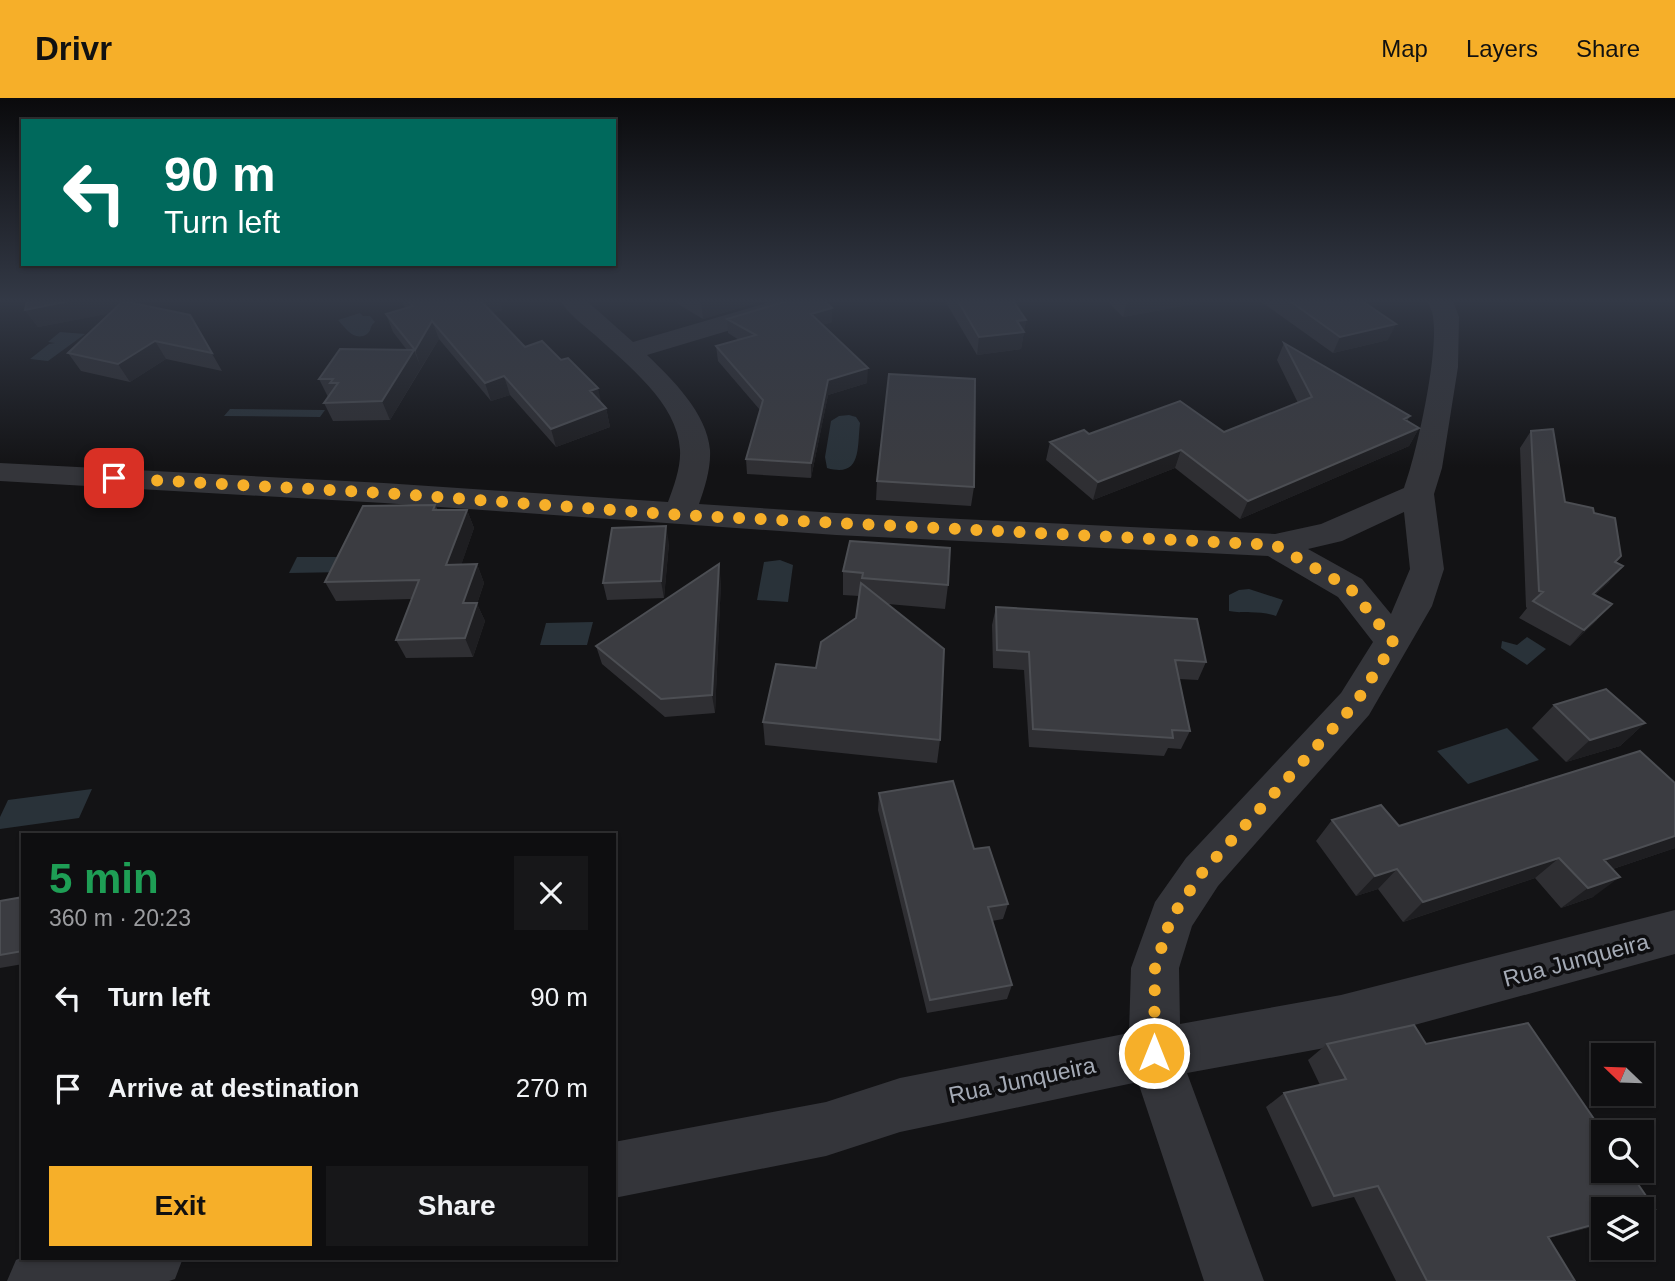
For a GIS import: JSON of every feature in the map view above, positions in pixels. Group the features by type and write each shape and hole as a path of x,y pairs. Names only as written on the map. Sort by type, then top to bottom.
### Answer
{"street":[{"path":"631,356 676,400 691,425 695,445 694,470 680,515"},
{"path":"1234,1281 1154,1053 1155,968 1171,918 1202,873 1355,704 1414,606 1427,569 1418,494 1427,468 1444,356"},
{"path":"0,472 384,493 680,515 1275,545 1331,533 1418,494"},
{"path":"1275,545 1350,588 1394,643"},
{"name":"Rua Junqueira","path":"616,1170 826,1129 900,1105 1154,1053 1341,1020 1675,932"},
{"path":"37,1281 143,1260"}],"shaded area":[{"path":"34,356 55,356 48,361 30,359"},
{"path":"230,409 325,410 320,417 224,416"},
{"path":"839,416 856,417 860,423 856,459 846,469 827,468 825,457 831,421"},
{"path":"297,557 353,557 345,572 289,573"},
{"path":"780,560 793,565 788,602 757,600 764,562"},
{"path":"1249,589 1283,600 1276,616 1229,611 1229,595"},
{"path":"593,622 587,645 540,645 546,623"},
{"path":"1527,637 1546,649 1527,665 1501,648 1502,641 1517,645"},
{"path":"1507,728 1539,760 1468,784 1437,751"},
{"path":"92,789 79,818 0,829 0,817 8,800"}],"building":[{"path":"83,356 131,356 118,364"},
{"path":"335,356 410,356 382,401 324,403 338,383 330,383 333,379 319,379"},
{"path":"462,356 557,356 561,360 568,358 598,388 590,391 606,408 551,429 504,376 485,383"},
{"path":"725,356 856,356 868,368 828,380 811,463 746,459 763,400"},
{"path":"1291,356 1307,356 1410,416 1404,419 1419,428 1248,501 1181,450 1098,482 1050,442 1084,430 1089,434 1180,401 1224,432 1312,397"},
{"path":"889,374 975,379 974,487 877,481"},
{"path":"1553,429 1565,502 1593,508 1594,513 1615,518 1621,556 1615,562 1623,566 1593,594 1612,604 1584,630 1533,601 1543,592 1539,591 1531,431"},
{"path":"435,505 433,510 467,510 446,565 477,564 463,603 477,603 465,638 396,640 419,580 325,582 363,506"},
{"path":"666,526 661,581 603,583 612,528"},
{"path":"850,541 950,548 948,585 862,578 863,573 843,571"},
{"path":"719,564 712,695 661,699 596,646"},
{"path":"861,583 944,649 940,740 763,722 776,664 816,668 821,642 856,618"},
{"path":"996,607 1197,619 1206,662 1175,660 1190,731 1172,730 1173,738 1033,729 1029,652 997,650"},
{"path":"1606,689 1645,723 1590,740 1554,705"},
{"path":"1640,751 1675,783 1675,836 1604,860 1620,877 1588,888 1559,858 1423,902 1397,869 1375,876 1332,820 1381,805 1399,826"},
{"path":"953,781 974,849 989,847 1008,904 988,907 1012,985 930,1000 879,793"},
{"path":"21,897 21,951 0,955 0,901"},
{"path":"1528,1023 1595,1120 1591,1120 1591,1183 1637,1183 1647,1197 1591,1197 1591,1225 1548,1237 1575,1281 1427,1281 1378,1186 1334,1196 1284,1093 1346,1079 1327,1044 1414,1025 1426,1044"}],"route":[{"path":"114,478 384,493 680,515 1275,545 1350,588 1394,643 1355,704 1202,873 1171,918 1155,968 1154,1053"}]}
